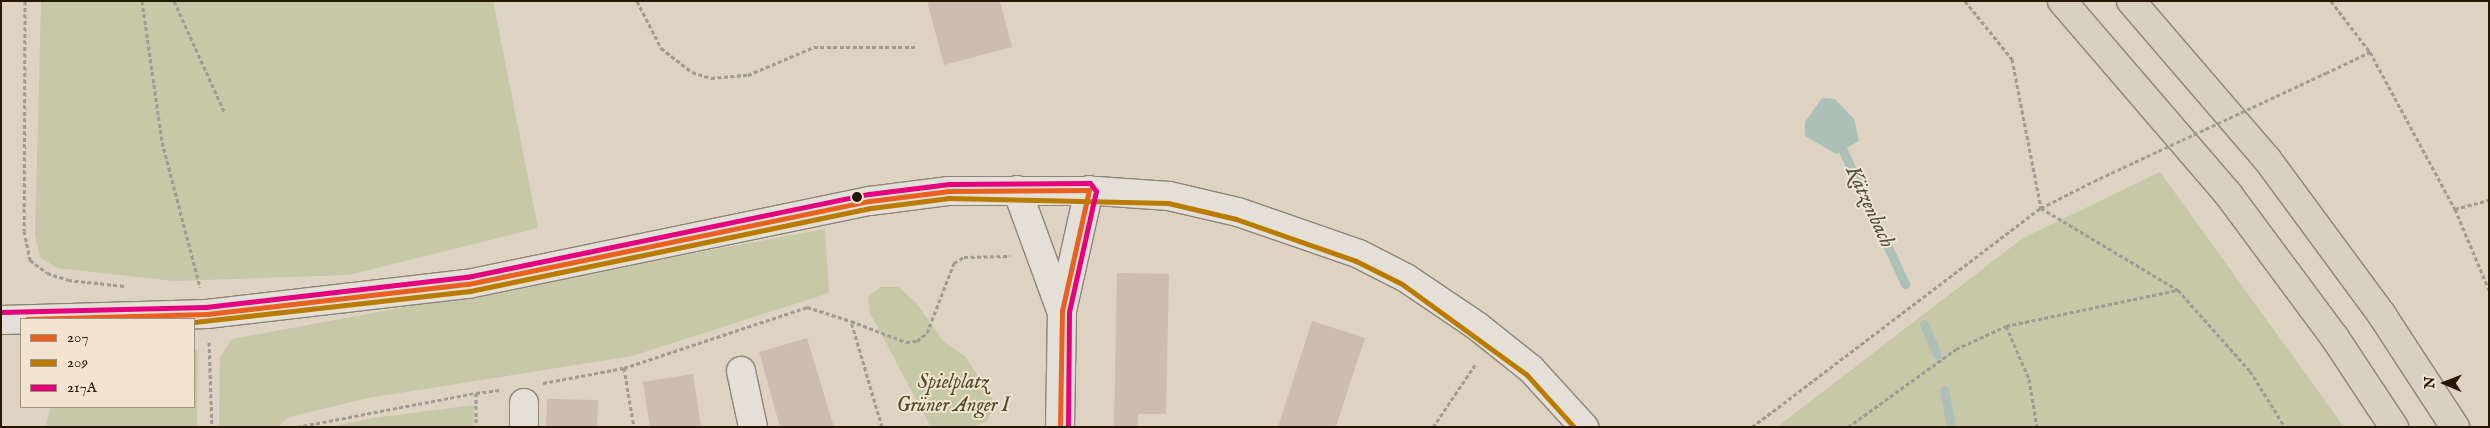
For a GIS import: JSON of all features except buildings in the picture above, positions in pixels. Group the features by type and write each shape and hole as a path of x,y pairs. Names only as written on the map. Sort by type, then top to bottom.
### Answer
{"highway":[{"path":"2062,1 2228,194 2335,338 2394,427"},
{"path":"2131,1 2267,159 2382,315 2456,427"}],"street":[{"path":"1017,190 1062,311"},
{"path":"24,318 204,302 468,284 870,201 949,191 1089,190 1169,196 1238,212 1360,254 1406,278 1477,326 1531,369 1584,427"},
{"path":"1060,427 1062,311 1089,190"},
{"path":"1,320 20,318"},
{"path":"741,371 753,427"}],"path":[{"path":"25,1 24,230 30,260 47,273 68,280 137,287"},
{"path":"142,1 162,142 204,302 212,427"},
{"path":"174,1 224,111"},
{"path":"637,1 660,48 692,72 711,78 748,75 814,48 843,44 918,47"},
{"path":"1965,1 2012,59 2041,208 2178,290 2250,371 2285,427"},
{"path":"2331,1 2370,52 2455,209 2489,290"},
{"path":"1752,427 2041,208 2094,181 2370,52"},
{"path":"2455,209 2489,200"},
{"path":"297,427 476,393 522,401 808,307 906,342 917,341 928,333 954,263 964,257 1014,256"},
{"path":"192,290 204,302"},
{"path":"1848,427 1956,349 2006,326 2178,290"},
{"path":"851,321 882,427"},
{"path":"2006,326 2029,379 2037,427"},
{"path":"1433,427 1475,365"},
{"path":"624,368 634,427"},
{"path":"476,393 476,427"}],"green space":[{"path":"41,1 493,1 538,228 349,275 174,281 57,268 40,257 35,235"},
{"path":"2160,172 2344,427 1777,427 2023,238"},
{"path":"825,229 829,293 632,356 368,398 289,417 278,427 219,427 220,357 232,339"},
{"name":"Spielplatz Grüner Anger I","path":"880,287 899,287 917,304 944,342 965,356 995,403 987,421 972,427 931,427 870,313 868,297"},
{"path":"195,350 198,350 197,427 45,427 51,408 195,408"},
{"path":"474,405 473,427 328,427 373,418"}],"shaded area":[{"path":"1822,98 1835,99 1854,119 1859,141 1836,154 1805,136 1805,122"}],"waterway":[{"name":"Kätzenbach","path":"1838,140 1905,284"},
{"name":"Kätzenbach","path":"1924,324 1937,354"},
{"name":"Kätzenbach","path":"1944,390 1951,427"}],"transit line":[{"name":"217A","path":"1,312 206,307 467,277 869,194 949,184 1090,183 1096,191 1069,312 1068,427"},
{"name":"207","path":"63,318 207,314 468,284 870,201 949,191 1089,190 1062,311 1060,427"},
{"name":"209","path":"195,322 470,291 871,208 949,198 1168,203 1236,219 1356,261 1402,284 1526,374 1574,427"}]}
